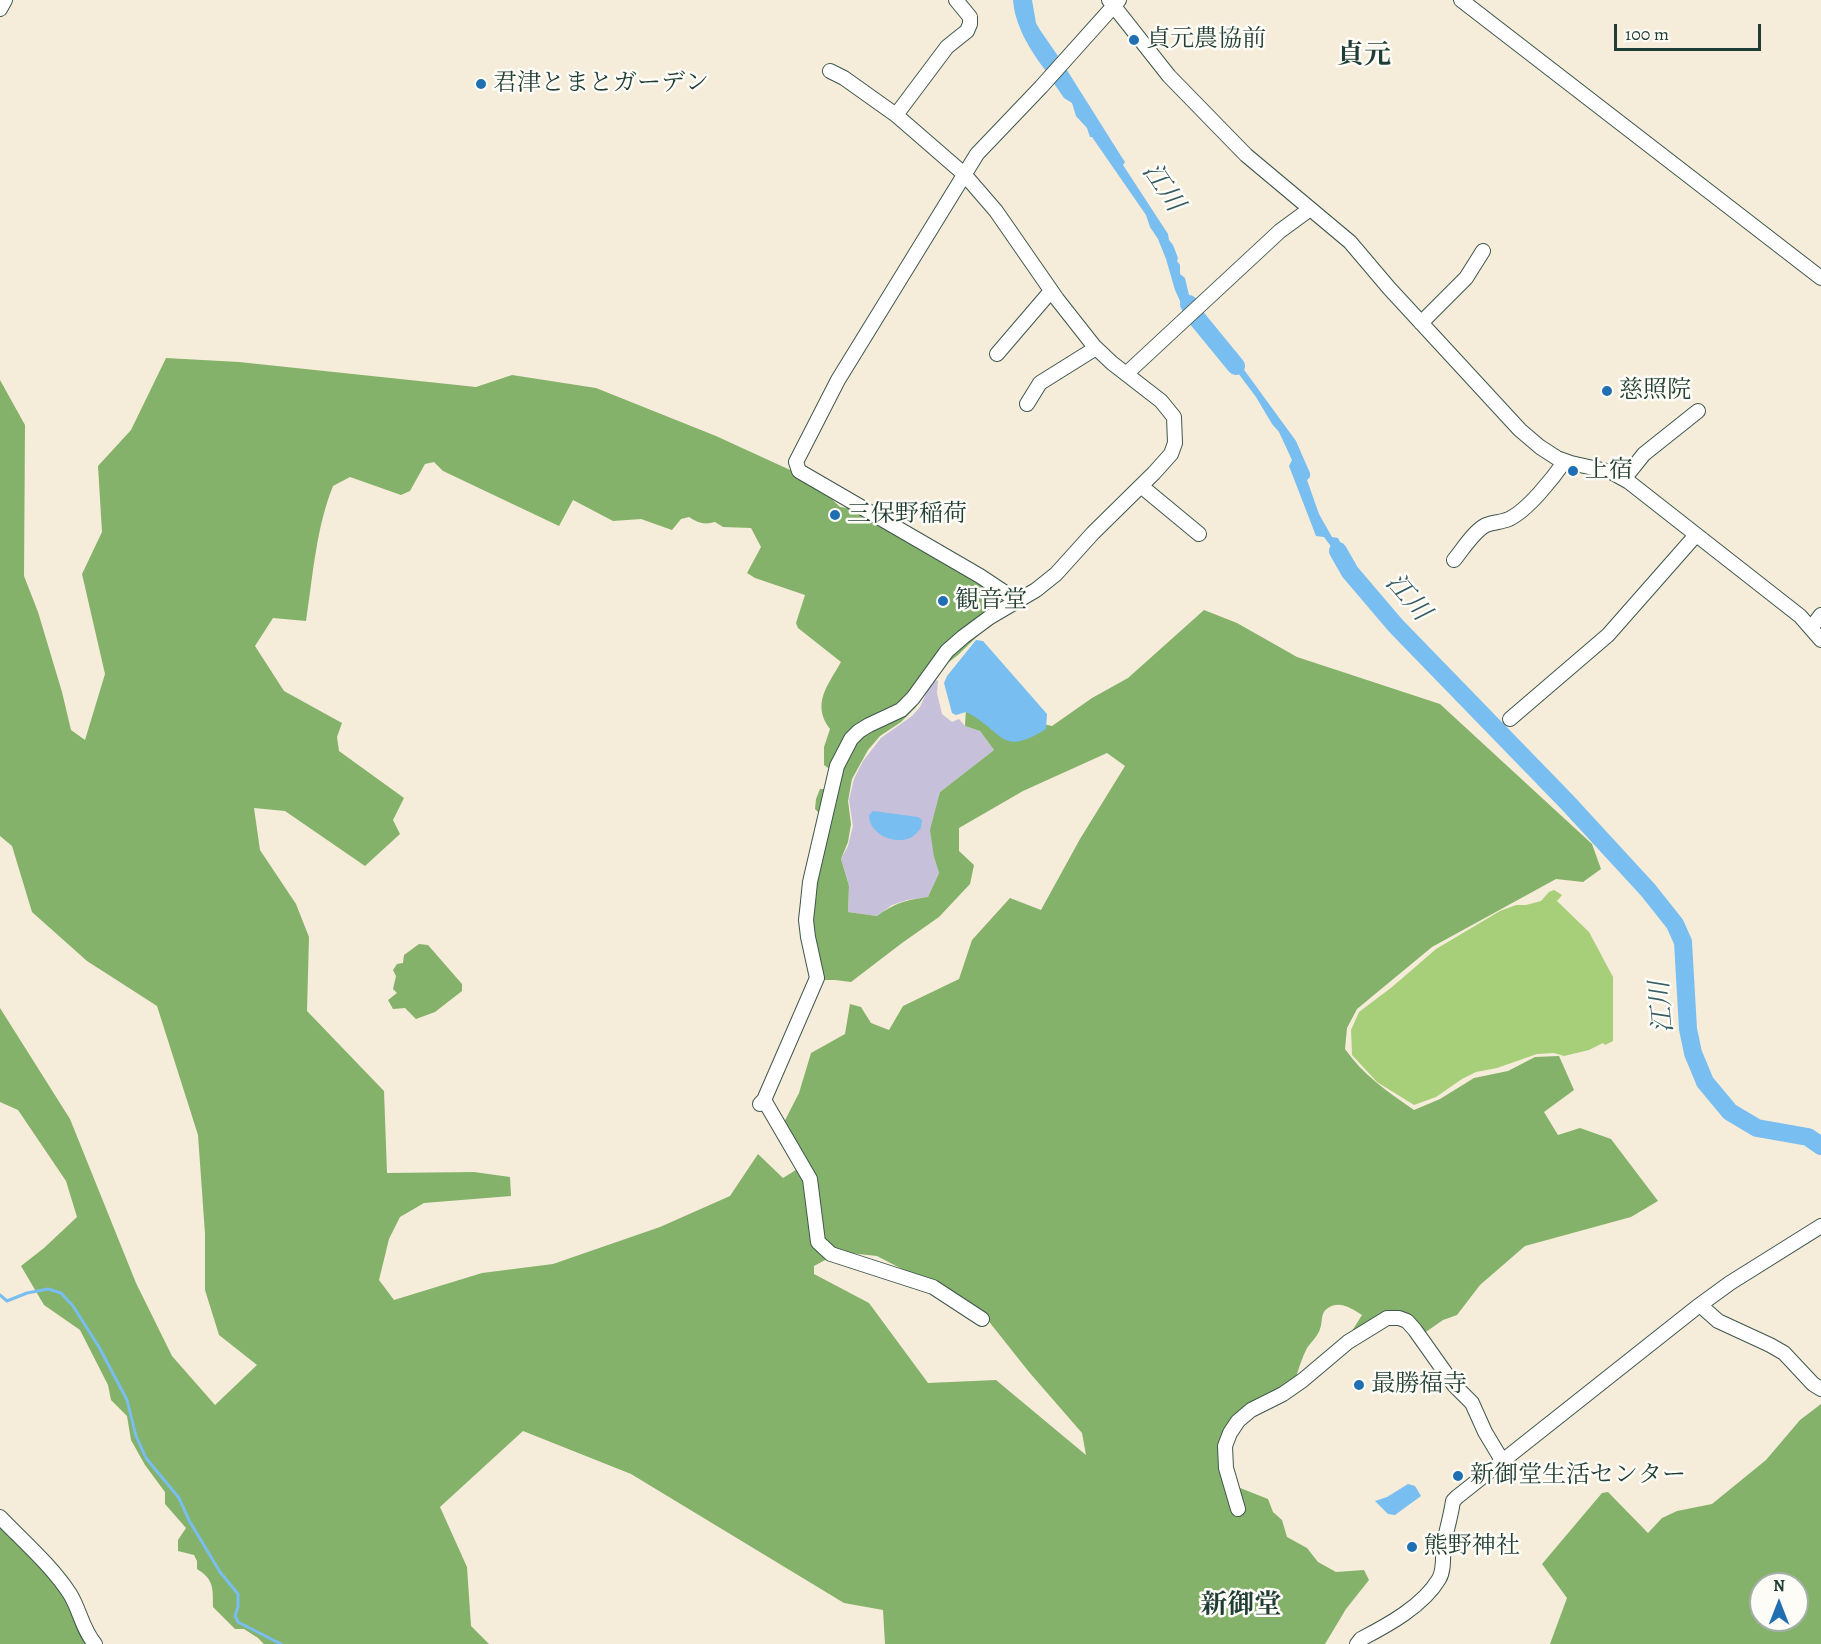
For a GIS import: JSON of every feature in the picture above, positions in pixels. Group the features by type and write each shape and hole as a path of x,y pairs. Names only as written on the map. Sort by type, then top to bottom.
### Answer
{"street":[{"path":"0,9 5,0"},
{"path":"896,115 947,47 967,31 970,18 956,0"},
{"path":"1461,0 1821,278"},
{"path":"1017,600 980,576 799,471 796,462 838,380 977,154 1069,56 1114,2 1169,76 1246,155 1350,242 1520,430 1540,447 1565,461 1611,472 1624,479 1800,616 1821,640"},
{"path":"830,71 844,78 896,115 964,174 996,211 1051,291 1096,348 1161,401 1174,417 1174,443 1171,454 1056,574 1036,590 1017,600 963,637 947,651 913,698 901,710 859,731 850,739 837,766 807,902 808,937 817,978 762,1102 810,1179 818,1242 831,1254 933,1287 982,1319"},
{"path":"1126,374 1280,231 1310,209"},
{"path":"1421,323 1466,278 1484,251"},
{"path":"997,354 1051,291"},
{"path":"1027,404 1040,383 1096,348"},
{"path":"1624,479 1644,454 1698,411"},
{"path":"1455,560 1486,525 1510,519 1528,504 1554,477 1565,461"},
{"path":"1141,486 1199,534"},
{"path":"1510,718 1608,635 1696,535"},
{"path":"1811,628 1821,615"},
{"path":"1358,1644 1361,1639 1411,1608 1440,1578 1453,1501 1700,1305 1730,1283 1821,1226"},
{"path":"1700,1305 1718,1322 1784,1353 1813,1384 1821,1389"},
{"path":"1238,1509 1226,1468 1225,1446 1238,1421 1251,1410 1283,1394 1348,1342 1387,1318 1407,1321 1415,1330 1454,1385 1472,1403 1485,1432 1503,1462"},
{"path":"0,1517 56,1576 71,1596 78,1615 95,1644"}],"shaded area":[{"path":"938,680 937,693 942,714 952,722 959,719 965,726 980,731 994,750 940,792 934,857 939,873 928,897 892,905 877,916 848,912 849,886 841,859 848,846 853,826 849,800 854,779 863,761 881,738 912,716 920,707 931,683"}],"green space":[{"path":"166,358 239,362 476,387 512,375 596,388 716,436 812,480 840,507 862,510 999,595 1002,602 995,619 958,655 936,672 916,707 901,722 880,736 868,750 852,779 848,801 851,824 848,842 841,859 849,886 848,912 877,916 901,903 928,897 939,873 930,830 940,792 994,750 980,731 965,726 966,708 1052,726 1092,698 1128,678 1204,610 1237,623 1297,657 1440,704 1592,844 1601,869 1583,882 1556,879 1432,947 1357,1009 1347,1028 1345,1049 1368,1075 1414,1110 1440,1099 1474,1078 1508,1071 1535,1057 1559,1056 1574,1090 1544,1112 1558,1135 1580,1128 1611,1139 1658,1201 1631,1217 1525,1246 1480,1285 1457,1315 1443,1320 1423,1334 1406,1316 1354,1332 1352,1331 1362,1315 1341,1305 1328,1308 1323,1315 1319,1332 1304,1354 1291,1397 1280,1394 1233,1422 1225,1482 1268,1499 1273,1512 1282,1520 1287,1537 1307,1548 1318,1562 1336,1572 1364,1570 1369,1580 1346,1609 1325,1644 885,1644 883,1610 844,1603 631,1474 523,1431 440,1507 467,1567 471,1626 489,1644 264,1644 244,1629 235,1629 213,1607 210,1581 197,1569 194,1555 178,1551 178,1540 186,1528 165,1504 165,1492 145,1465 131,1440 127,1416 111,1400 108,1385 80,1330 44,1305 21,1266 77,1217 66,1181 18,1110 0,1102 0,1008 70,1119 136,1283 172,1356 215,1405 257,1365 219,1335 205,1290 205,1234 198,1135 157,1006 87,961 32,912 12,846 0,836 0,380 25,425 24,576 38,612 71,730 85,740 105,674 82,574 102,532 98,466 131,430","holes":["434,462 443,471 559,526 573,500 613,521 641,519 672,530 681,519 689,517 701,523 715,522 723,527 751,528 761,547 747,573 755,578 805,595 796,623 798,628 841,662 827,687 822,703 824,720 830,729 824,747 824,765 838,775 827,789 820,789 816,799 815,809 818,812 822,810 802,927 820,980 851,982 939,917 970,884 974,865 959,851 959,828 1023,791 1107,753 1125,766 1080,839 1041,910 1010,898 972,940 959,979 903,1006 889,1030 871,1023 861,1007 850,1004 845,1034 811,1053 799,1093 778,1134 799,1168 783,1178 758,1154 730,1196 660,1227 553,1264 482,1273 394,1300 379,1280 389,1239 400,1217 424,1203 511,1196 510,1177 474,1172 387,1173 384,1091 307,1011 309,937 296,904 260,850 254,808 285,811 365,866 400,834 393,820 404,798 339,751 337,737 342,723 284,691 255,646 273,618 306,621 319,535 333,486 350,477 401,495 410,491 425,464","840,1252 877,1256 979,1309 1082,1433 1086,1455 996,1380 928,1383 869,1303 814,1274 814,1266"]},
{"path":"1554,890 1562,895 1557,901 1589,932 1613,977 1613,1041 1564,1056 1554,1053 1537,1054 1497,1068 1476,1072 1436,1097 1414,1105 1377,1082 1352,1055 1351,1030 1359,1012 1436,949 1500,911 1516,905 1541,901"},
{"path":"419,944 428,945 462,984 462,991 435,1012 416,1019 405,1008 393,1009 388,1000 397,993 393,989 396,976 393,970 397,964 403,963 404,955"},
{"path":"1821,1404 1821,1644 1550,1644 1567,1598 1542,1564 1602,1493 1608,1492 1648,1533 1662,1518 1677,1511 1712,1504 1766,1460 1800,1420"},
{"path":"0,1525 58,1585 89,1644 0,1644"}],"water":[{"path":"1013,0 1032,0 1036,23 1058,56 1046,71 1024,37 1014,10"},
{"path":"1065,67 1125,162 1123,165 1168,234 1178,258 1180,274 1185,278 1189,295 1196,301 1185,312 1158,239 1146,215 1090,137 1087,128 1076,116 1072,103 1064,98 1053,82"},
{"path":"1226,345 1296,441 1310,473 1307,480 1319,514 1332,537 1338,538 1351,563 1350,572 1324,537 1316,536 1289,466 1292,460 1279,432 1220,349 1221,346"},
{"path":"976,640 983,641 1047,714 1046,729 1019,741 1010,741 966,712 956,715 952,713 944,683"},
{"path":"873,811 918,817 922,820 921,828 910,838 890,839 873,828 869,815"},
{"path":"1408,1484 1415,1486 1421,1496 1395,1515 1388,1514 1375,1501 1387,1497"}],"waterway":[{"name":"江川","path":"1189,304 1195,316 1236,366"},
{"name":"江川","path":"1338,551 1350,572 1396,626 1567,802 1648,890 1675,924 1683,942 1688,1029 1693,1053 1705,1082 1730,1112 1757,1128 1808,1137 1821,1146"},
{"path":"0,1295 7,1301 27,1293 48,1289 61,1293 73,1306 99,1347 127,1400 136,1436 146,1458 179,1498 190,1522 220,1572 238,1594 235,1616 238,1622 281,1644"}],"place":[{"name":"貞元農協前","path":"1134,40"},
{"name":"君津とまとガーデン","path":"481,84"},
{"name":"慈照院","path":"1607,391"},
{"name":"上宿","path":"1573,471"},
{"name":"三保野稲荷","path":"835,515"},
{"name":"観音堂","path":"943,601"},
{"name":"最勝福寺","path":"1359,1385"},
{"name":"新御堂生活センター","path":"1458,1476"},
{"name":"熊野神社","path":"1412,1547"}],"district":[{"name":"貞元","path":"1364,56"},
{"name":"新御堂","path":"1241,1606"}]}
